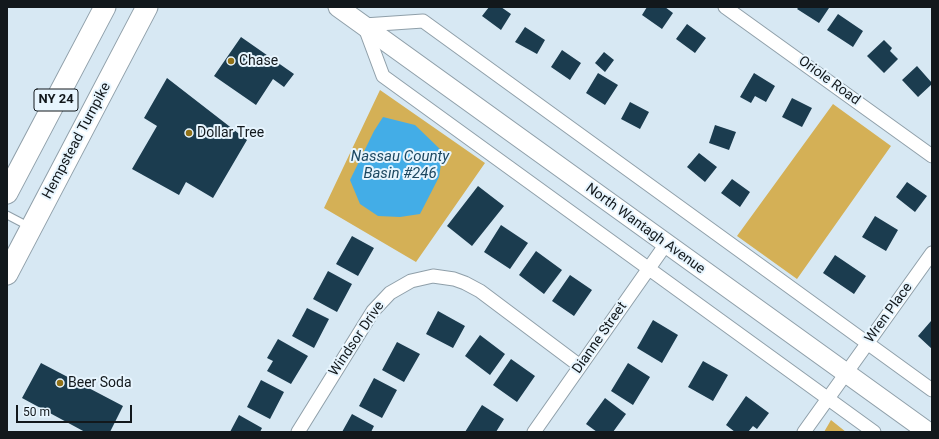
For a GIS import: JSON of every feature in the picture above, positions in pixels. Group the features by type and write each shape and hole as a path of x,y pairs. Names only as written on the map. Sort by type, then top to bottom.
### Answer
{"main road":[{"name":"NY 24","path":"7,193 105,7"},
{"name":"Hempstead Turnpike","path":"7,274 147,7"},
{"name":"North Wantagh Avenue","path":"338,7 928,432"}],"street":[{"name":"Oriole Road","path":"725,7 932,156"},
{"path":"874,432 383,76 364,25 423,21 932,390"},
{"name":"Dianne Street","path":"534,432 666,244"},
{"name":"Wren Place","path":"804,432 932,253"},
{"name":"Windsor Drive","path":"298,432 373,311 390,293 411,281 432,276 454,279 465,283 480,292 580,366"}],"lane":[{"path":"7,215 32,227"}],"shaded area":[{"path":"380,90 485,163 416,262 324,208"},
{"path":"833,104 891,146 797,279 737,236"},
{"path":"831,420 846,432 824,432"}],"water":[{"name":"Nassau County Basin #246","path":"383,117 415,125 443,152 439,177 420,214 400,217 378,216 360,204 350,180 374,131"}],"building":[{"path":"489,7 501,7 511,14 501,30 482,16"},
{"path":"647,7 665,7 673,13 662,29 642,15"},
{"path":"799,7 829,8 819,23 797,9"},
{"path":"838,14 863,31 853,47 827,30"},
{"path":"687,24 706,38 695,53 676,39"},
{"path":"525,27 545,40 537,54 515,42"},
{"path":"241,37 294,74 284,87 273,79 256,105 214,76"},
{"path":"884,40 892,48 890,51 898,59 884,73 867,56"},
{"path":"562,50 581,63 570,80 551,67"},
{"path":"604,52 614,60 605,72 595,63"},
{"path":"917,66 932,83 918,97 902,80"},
{"path":"598,73 618,85 605,105 586,93"},
{"path":"754,73 775,86 766,102 755,96 751,103 740,97"},
{"path":"167,78 247,140 213,198 186,182 179,195 132,169 157,126 144,118"},
{"path":"792,98 812,108 802,127 782,117"},
{"path":"630,102 649,112 640,129 621,119"},
{"path":"715,125 736,132 729,150 709,143"},
{"path":"699,153 717,167 705,182 687,167"},
{"path":"732,179 750,192 740,207 721,193"},
{"path":"907,182 927,196 915,212 896,197"},
{"path":"478,186 504,206 472,246 447,226"},
{"path":"875,216 898,230 886,251 862,237"},
{"path":"501,225 528,243 510,269 484,252"},
{"path":"352,236 374,248 358,276 336,264"},
{"path":"536,251 562,270 544,294 519,275"},
{"path":"835,255 866,276 854,294 823,273"},
{"path":"328,271 352,284 337,312 313,299"},
{"path":"570,275 592,290 574,316 552,301"},
{"path":"307,308 329,319 314,348 292,336"},
{"path":"438,311 465,326 453,348 426,334"},
{"path":"653,320 678,335 662,363 637,348"},
{"path":"931,321 932,322 932,349 918,336"},
{"path":"480,335 505,354 490,375 465,356"},
{"path":"278,339 308,356 291,384 267,371 273,361 267,358"},
{"path":"397,342 420,354 404,382 382,370"},
{"path":"511,359 535,376 517,402 493,385"},
{"path":"703,361 728,375 713,401 688,387"},
{"path":"41,363 123,406 110,432 85,432 22,398"},
{"path":"628,363 650,377 633,405 611,391"},
{"path":"374,378 397,390 382,418 359,406"},
{"path":"261,380 284,392 270,419 247,407"},
{"path":"746,396 769,413 757,429 753,426 748,432 735,432 726,425"},
{"path":"605,398 626,414 613,432 597,432 586,424"},
{"path":"482,405 504,419 496,432 465,432"},
{"path":"352,414 374,426 371,432 342,432"},
{"path":"239,415 262,428 260,432 230,432"}],"place":[{"name":"Chase","path":"231,61"},
{"name":"Dollar Tree","path":"189,133"},
{"name":"Beer Soda","path":"60,383"}]}
